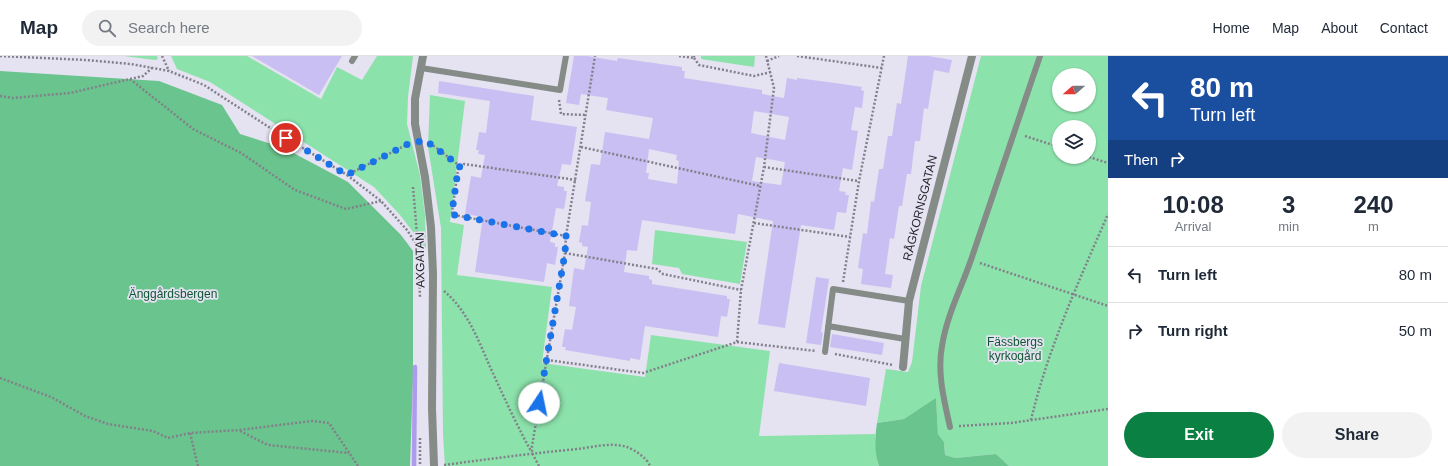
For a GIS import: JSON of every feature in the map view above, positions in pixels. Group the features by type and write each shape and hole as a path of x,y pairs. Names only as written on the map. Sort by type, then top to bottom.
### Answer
{"street":[{"name":"AXGATAN","path":"423,56 415,99 415,112 431,227 433,282 432,408 434,466"},
{"name":"RÅGKORNSGATAN","path":"903,367 909,301 972,56"}],"lane":[{"path":"421,68 560,90 566,56"},
{"path":"950,427 940,376 942,346 950,313 972,260 1040,56"},
{"path":"825,352 833,289 909,301"},
{"path":"828,326 905,339"}],"path":[{"path":"0,56 86,60 131,64 169,71 204,84 275,131 347,175 381,201 407,230 418,246"},
{"path":"162,56 169,71"},
{"path":"532,453 565,253 566,236 595,56"},
{"path":"679,56 694,57 699,65 754,76 771,72"},
{"path":"547,360 643,373 737,342 741,290 764,167 774,88 766,56"},
{"path":"767,61 778,56"},
{"path":"797,56 882,68"},
{"path":"842,290 859,181 884,56"},
{"path":"0,96 13,98 70,93 143,76 153,68"},
{"path":"130,79 192,128 241,153 295,190 346,209 381,201"},
{"path":"560,90 558,103 561,114 586,115"},
{"path":"1014,132 1052,145"},
{"path":"408,137 409,152"},
{"path":"347,175 408,144 425,140 460,166"},
{"path":"581,147 760,186"},
{"path":"1096,159 1108,163"},
{"path":"460,166 464,164 576,180"},
{"path":"460,166 458,170 452,212 454,215 566,236"},
{"path":"764,167 859,181"},
{"path":"413,181 418,246 420,301"},
{"path":"1031,420 1050,353 1108,214"},
{"path":"754,223 850,237"},
{"path":"565,253 657,269 663,274 741,290"},
{"path":"972,260 1108,306"},
{"path":"433,282 455,300 471,325 517,426 539,466"},
{"path":"0,378 52,397 85,416 108,424 153,431 168,438 190,433 240,430 312,421 329,423 358,466"},
{"path":"950,427 1031,420 1108,410"},
{"path":"240,430 268,445 350,453"},
{"path":"420,430 420,466"},
{"path":"190,433 198,466"},
{"path":"434,466 532,453 610,446 626,447 636,452 648,462 650,466"}],"green space":[{"path":"124,56 157,56 158,59 155,60"},
{"path":"171,56 247,56 321,99 337,67 362,80 377,56 413,56 408,97 407,124 420,175 425,215 426,249 400,215 374,187 210,82 177,69"},
{"path":"701,56 755,56 754,67 701,59"},
{"name":"Fässbergs kyrkogård","path":"981,56 1108,56 1108,466 1009,466 996,454 955,458 945,455 944,442 938,434 936,399 904,419 877,423 886,369 908,372 912,362 921,286"},
{"name":"Änggårdsbergen","path":"0,71 159,81 222,105 240,134 284,148 348,182 401,235 413,251 413,379 410,466 0,466"},
{"path":"430,95 465,101 450,222 464,225 457,275 552,287 542,363 645,377 651,335 770,351 759,436 875,434 877,460 879,466 445,466 443,435 441,228 428,147"},
{"path":"655,230 747,242 740,284 682,274 679,268 652,264"},
{"path":"936,398 938,434 944,442 945,455 955,458 996,454 1009,466 879,466 875,444 877,423 904,419"}],"building":[{"path":"252,56 342,56 319,95"},
{"path":"574,56 587,56 617,61 618,58 682,67 682,71 685,71 684,78 762,90 762,94 784,98 787,78 862,87 861,90 864,91 862,108 855,107 851,130 858,131 852,170 843,168 839,191 846,192 845,195 849,195 846,213 837,212 834,230 801,225 785,328 758,324 773,221 738,214 735,234 642,220 637,251 627,250 624,272 649,276 649,279 652,280 652,284 727,296 727,299 730,299 727,317 721,316 718,337 645,326 640,360 630,358 630,361 565,350 566,347 562,347 565,329 572,330 576,307 569,306 574,268 584,270 588,247 582,246 582,243 579,242 582,225 588,226 591,202 585,201 591,164 600,165 605,132 649,139 653,118 606,110 608,98 581,94 579,105 566,103","holes":["754,111 789,117 785,140 751,133","649,149 677,155 676,160 679,161 677,184 648,179 649,173 646,173","756,157 785,162 781,185 752,181"]},
{"path":"908,56 928,56 952,60 949,73 934,70 928,109 924,108 920,141 915,141 911,174 907,174 902,206 899,206 894,239 890,238 885,274 893,275 891,288 861,284 863,269 858,268 863,233 867,234 871,201 874,202 879,169 883,169 888,136 892,136 897,103 901,104"},
{"path":"439,81 534,96 531,120 577,127 571,165 562,164 557,186 564,187 564,191 567,191 564,209 556,208 550,242 555,243 555,247 558,247 555,265 547,263 544,282 475,272 483,217 465,214 471,176 481,178 485,155 478,154 479,150 476,150 479,132 486,133 490,101 438,93"},
{"path":"816,277 829,279 821,332 823,333 821,345 806,343"},
{"path":"832,334 884,343 882,355 830,347"},
{"path":"779,363 870,378 866,406 774,391"}],"waterway":[{"path":"414,466 415,367"}],"route":[{"path":"286,138 347,175 408,144 425,140 460,166 458,170 452,212 456,217 566,236 565,253 539,403"}]}
